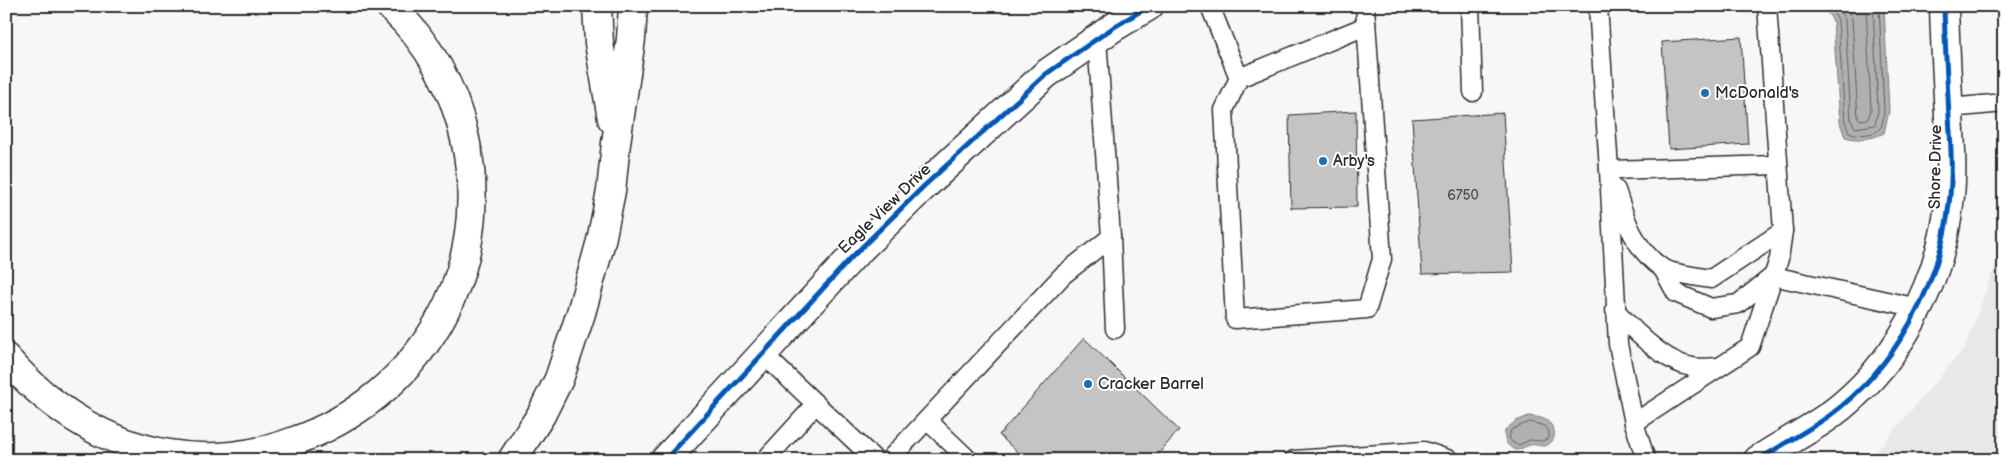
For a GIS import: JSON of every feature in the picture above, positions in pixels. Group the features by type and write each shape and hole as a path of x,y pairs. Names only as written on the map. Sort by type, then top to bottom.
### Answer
{"main road":[{"path":"6,358 33,387 74,419 121,441 146,449 180,455 224,456 249,454 274,448 324,430 346,418 387,387 422,348 448,305 458,282 465,256 471,230 472,205 472,179 468,153 455,102 444,79 416,35 390,6"},
{"path":"597,6 599,43 616,143"},
{"path":"512,460 541,415 559,378 581,312 601,241 611,191 631,39 633,6"},
{"name":"Eagle View Drive","path":"665,460 852,257 923,187 1046,74 1132,15 1149,6"},
{"name":"Shore Drive","path":"1758,460 1829,416 1861,387 1888,357 1911,322 1934,271 1948,216 1951,175 1944,6"}],"lane":[{"path":"1210,6 1239,78"},
{"path":"1365,6 1382,259 1367,309 1235,319 1224,110 1239,78 1366,26"},
{"path":"1470,6 1473,92"},
{"path":"1598,6 1618,344 1634,423 1646,460"},
{"path":"1634,423 1750,346 1779,259 1783,231 1766,6"},
{"path":"1097,39 1115,329"},
{"path":"1949,108 2004,103"},
{"path":"1609,170 1778,164"},
{"path":"1609,170 1627,223 1641,248 1663,269 1676,293 1711,308 1738,304 1773,276"},
{"path":"1663,269 1711,279 1783,231"},
{"path":"889,460 1063,276 1110,237"},
{"path":"1773,276 1918,308"},
{"path":"1615,310 1633,331 1669,358 1691,367 1720,367"},
{"path":"763,354 875,460"},
{"path":"765,460 816,404"},
{"path":"927,420 969,460"},
{"path":"1294,460 1424,450 1450,460"}],"shaded area":[{"path":"1999,80 2004,80 2004,460 1869,460 1966,346 1999,254 2002,173"}],"water":[{"path":"1823,6 1884,6 1889,111 1884,133 1875,137 1855,139 1845,137 1840,123 1833,21"},
{"path":"1529,416 1547,421 1553,427 1554,438 1547,445 1533,445 1516,450 1506,443 1505,430 1516,421"}],"building":[{"name":"McDonald's","path":"1741,37 1748,144 1669,149 1662,42"},
{"name":"Arby's","path":"1356,111 1357,207 1291,208 1289,115"},
{"path":"1503,113 1513,272 1422,274 1412,119"},
{"name":"Cracker Barrel","path":"1084,338 1179,430 1153,460 1026,460 999,435"}],"cycle path":[{"path":"665,460 852,257 923,187 1046,74 1114,27 1149,6"},
{"path":"1758,460 1829,416 1853,396 1875,374 1894,349 1911,322 1925,294 1944,234 1951,182 1944,6"}],"place":[{"name":"McDonald's","path":"1705,93"},
{"name":"Arby's","path":"1323,161"},
{"name":"Cracker Barrel","path":"1088,384"}]}
